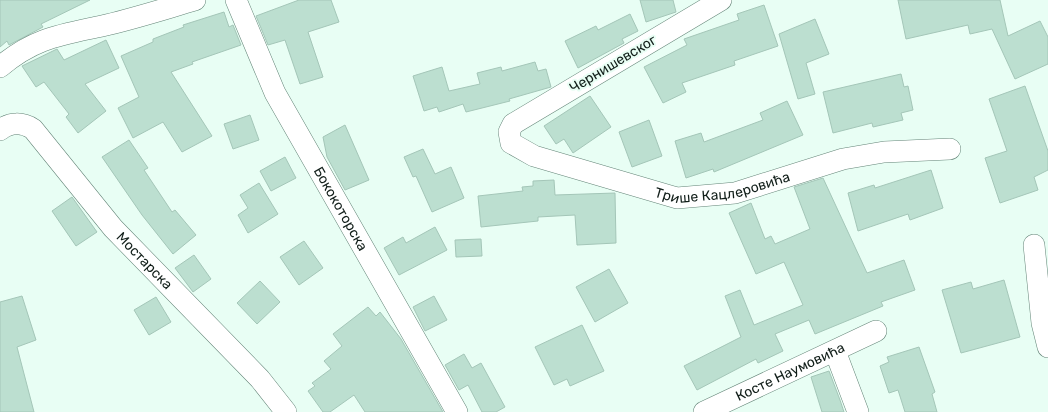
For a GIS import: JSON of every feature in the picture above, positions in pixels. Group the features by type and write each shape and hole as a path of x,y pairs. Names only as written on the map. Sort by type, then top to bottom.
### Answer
{"street":[{"path":"0,67 20,52 43,39 103,26 195,0"},
{"name":"Бококоторска","path":"236,0 275,93 457,412"},
{"name":"Чернишевског","path":"509,132 513,124 720,0"},
{"name":"Мостарска","path":"0,130 5,126 19,124 25,124 33,129 113,228 260,379 286,412"},
{"name":"Трише Кацлеровића","path":"509,132 511,142 534,156 677,198 735,193 851,158 884,152 950,149"},
{"path":"1034,245 1042,323 1048,347"},
{"name":"Косте Наумовића","path":"704,412 876,331"},
{"path":"835,351 858,412"}],"building":[{"path":"0,0 90,0 41,24 43,27 9,45 7,41 0,47"},
{"path":"299,0 331,0 339,22 308,32 323,77 300,84 285,40 268,45 256,16"},
{"path":"640,0 673,0 676,12 646,22"},
{"path":"898,0 1000,0 1008,36 1040,21 1048,37 1048,64 1015,79 992,29 970,34 968,25 906,39"},
{"path":"764,5 778,46 734,61 735,65 682,83 686,92 663,103 644,67 687,45 684,39 739,20 737,14"},
{"path":"224,12 229,27 233,25 241,45 192,62 193,64 171,72 212,136 182,152 163,122 133,138 118,108 139,97 121,56 153,42 153,39 184,27 183,25"},
{"path":"630,14 638,31 622,39 624,43 578,68 565,41 596,26 598,30"},
{"path":"815,19 829,54 806,63 815,94 798,99 779,34"},
{"path":"106,40 119,68 85,84 106,111 78,133 66,117 69,114 44,82 36,87 22,66 57,49 64,60"},
{"path":"535,62 538,71 546,69 551,87 509,99 510,101 466,112 463,104 439,112 437,107 424,111 413,76 442,67 449,91 480,84 477,73 501,67 502,71"},
{"path":"901,74 904,87 908,86 913,110 901,113 903,120 873,127 872,123 833,133 823,92"},
{"path":"1025,86 1048,151 1048,170 1034,177 1038,190 1000,203 985,158 1007,151 989,99"},
{"path":"590,96 611,127 573,153 564,139 556,144 544,126"},
{"path":"787,101 803,135 714,172 713,169 686,178 675,141 701,133 704,142 763,120 760,113"},
{"path":"250,115 259,140 233,149 224,124"},
{"path":"649,120 662,156 632,167 619,132"},
{"path":"345,125 369,180 345,190 327,157 323,137"},
{"path":"129,140 148,168 144,170 172,212 175,210 196,235 173,254 142,215 102,157"},
{"path":"423,149 435,174 451,167 464,198 432,212 416,176 413,177 404,157"},
{"path":"285,157 296,178 271,191 260,171"},
{"path":"931,170 943,208 910,220 908,214 858,231 848,193 874,185 875,188"},
{"path":"823,178 867,273 904,260 915,290 881,302 883,306 815,334 809,320 775,334 783,351 758,363 756,359 697,390 684,366 741,337 725,296 740,290 754,325 803,305 784,262 756,274 729,213 751,203 765,239 771,236 775,244 810,229 794,187"},
{"path":"554,180 555,195 615,193 616,243 577,245 575,215 538,217 538,221 481,227 478,196 523,191 522,187 533,186 533,181"},
{"path":"259,183 278,214 248,233 238,215 248,208 240,195"},
{"path":"72,197 97,232 76,246 52,211"},
{"path":"435,227 447,250 399,275 384,248 403,237 406,243"},
{"path":"481,239 482,256 456,257 455,240"},
{"path":"304,241 323,268 299,285 280,257"},
{"path":"194,255 211,279 193,292 175,268"},
{"path":"609,269 628,303 595,322 576,287"},
{"path":"1004,280 1020,337 961,353 942,290 971,282 973,289"},
{"path":"260,281 280,302 257,324 237,303"},
{"path":"22,296 36,340 17,347 34,412 0,412 0,302"},
{"path":"434,296 447,320 425,331 413,307"},
{"path":"156,297 171,322 149,335 134,310"},
{"path":"368,307 376,316 380,312 401,339 443,412 365,412 354,395 330,412 323,412 308,391 315,386 312,383 331,369 324,361 342,346 333,334"},
{"path":"582,325 604,371 570,386 567,379 554,385 535,347"},
{"path":"919,347 935,392 932,394 937,412 905,412 898,390 889,393 880,366 889,362 887,357"},
{"path":"464,354 472,368 481,363 505,407 496,412 482,412 468,385 459,390 445,365"},
{"path":"829,371 844,412 822,412 811,377"}]}
